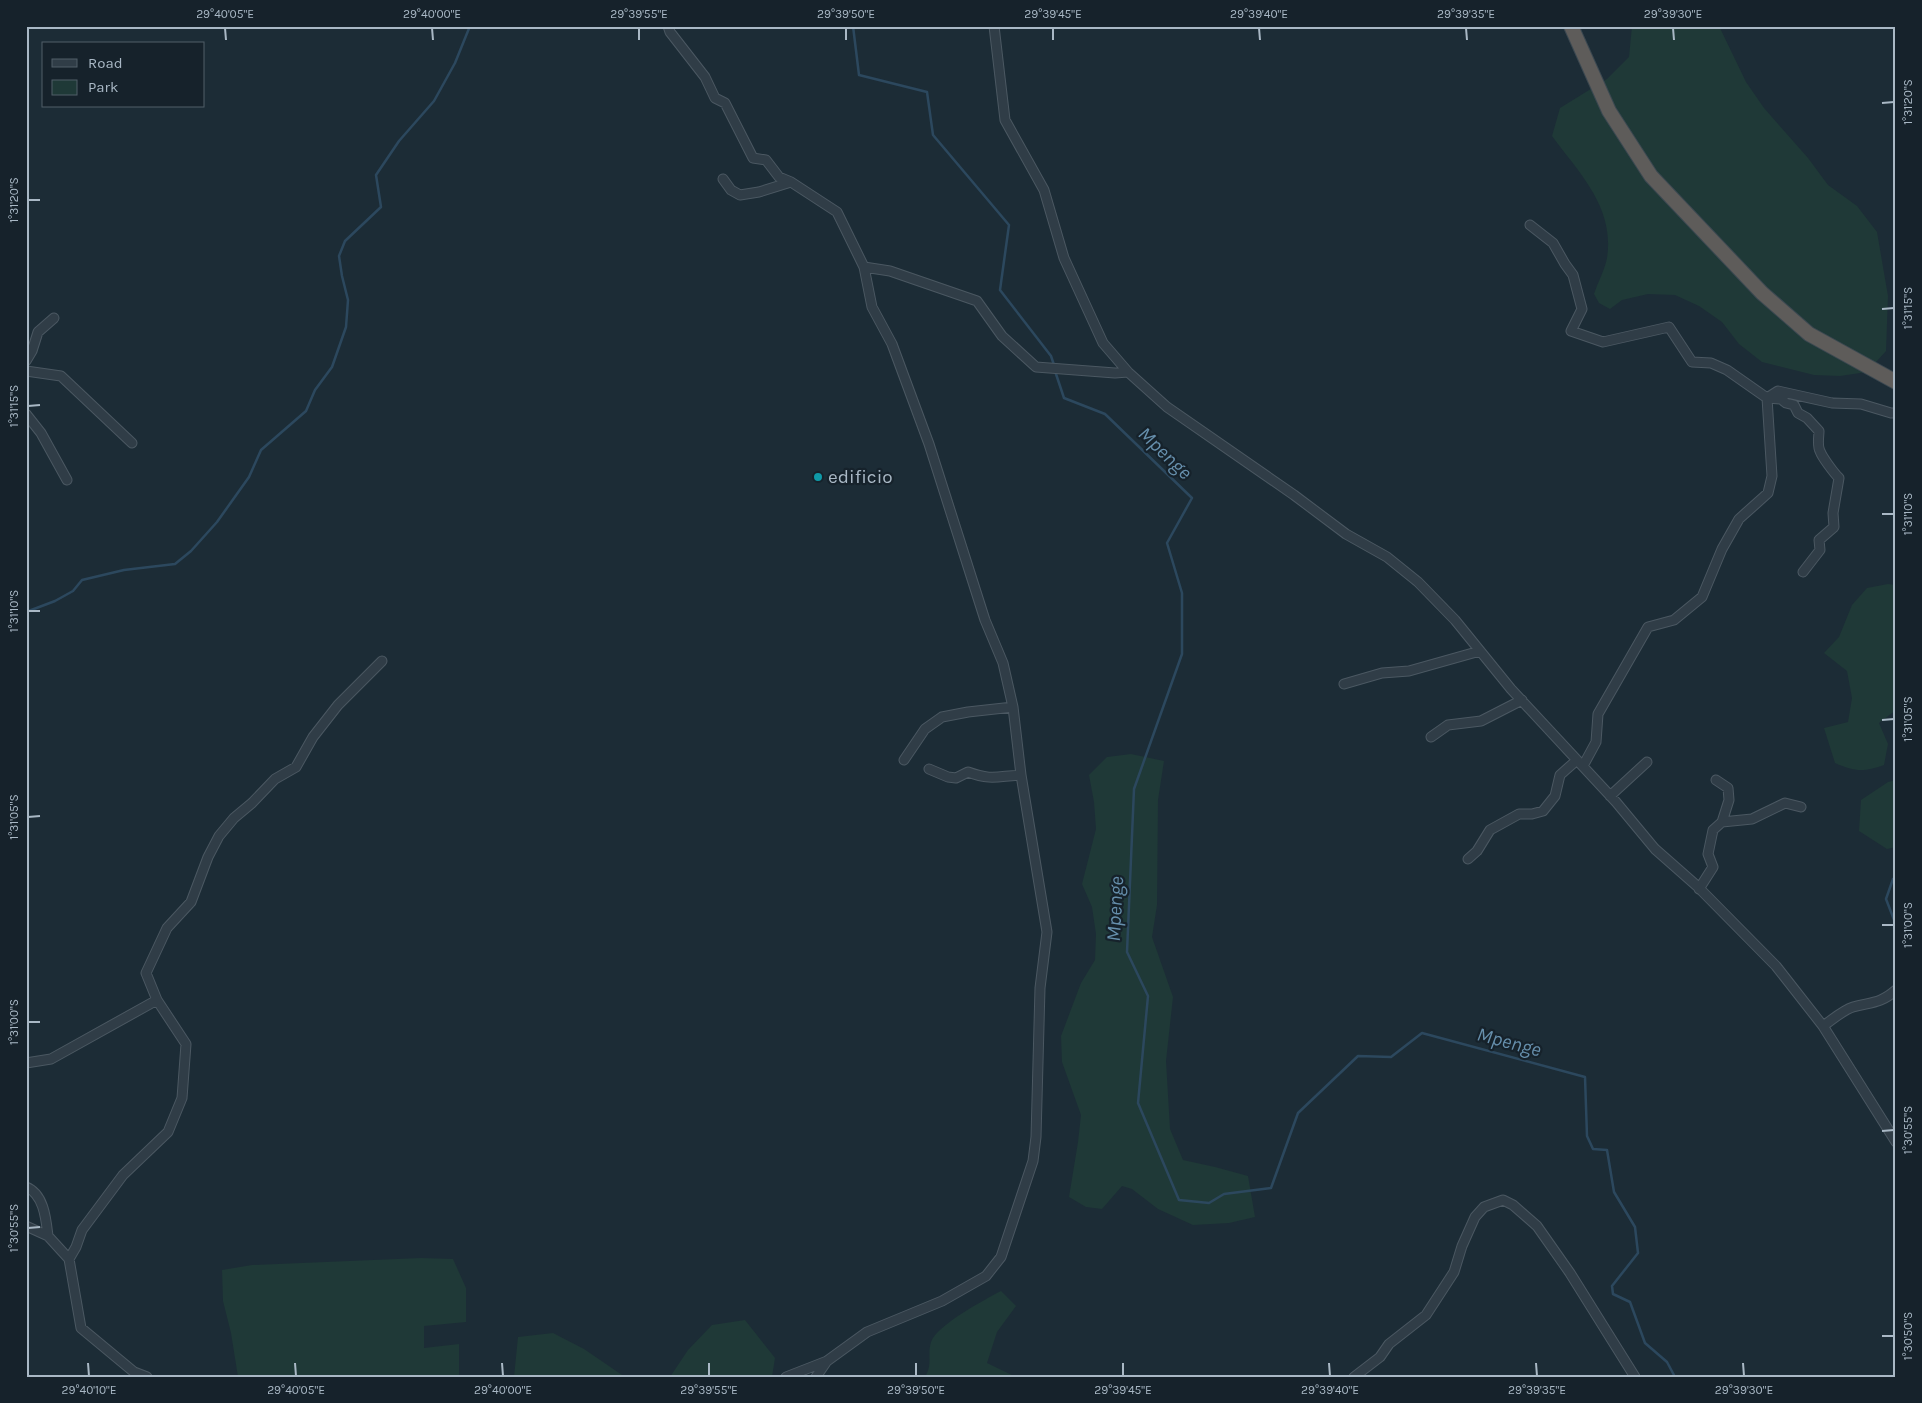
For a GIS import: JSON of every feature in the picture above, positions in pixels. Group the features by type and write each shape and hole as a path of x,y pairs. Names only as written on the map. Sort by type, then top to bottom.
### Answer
{"highway":[{"path":"1571,26 1609,111 1651,176 1762,293 1809,334 1896,382"}],"street":[{"path":"668,26 670,32 705,77 715,98 724,103 753,158 766,160 779,177 791,182 837,212 864,267 872,307 892,344 929,444 985,620 1003,664 1013,707 1021,775 1046,932 1040,988 1033,1161 1001,1257 986,1276 942,1301 867,1332 827,1361 786,1377"},
{"path":"994,26 1005,120 1044,190 1064,258 1103,343 1128,372 1167,406 1346,534 1400,566 1418,582 1455,620 1511,689 1610,796 1656,849 1700,889 1776,966 1823,1026 1896,1142"},
{"path":"723,179 731,190 740,195 759,192 791,182"},
{"path":"1530,225 1553,243 1564,264 1573,275 1582,309 1571,331 1603,342 1669,327 1692,362 1711,363 1727,370 1767,398 1781,399 1786,403 1794,405 1798,413 1807,418 1819,430 1819,451 1826,459 1832,472 1839,478 1833,513 1834,527 1819,540 1820,550 1804,572"},
{"path":"864,267 890,271 977,302 1002,336 1036,367 1115,373 1128,372"},
{"path":"26,361 32,352 38,332 54,318"},
{"path":"26,371 61,376 132,443"},
{"path":"1767,398 1778,391 1832,403 1861,404 1896,413"},
{"path":"1468,859 1476,851 1490,830 1519,814 1532,814 1543,810 1555,796 1560,775 1580,763 1596,742 1598,714 1648,627 1674,620 1702,597 1722,549 1739,519 1768,493 1772,476 1767,398"},
{"path":"26,414 42,433 67,480"},
{"path":"1344,684 1382,674 1409,671 1480,651"},
{"path":"69,1258 76,1248 82,1230 122,1175 168,1132 182,1098 186,1044 158,1000 146,973 167,928 191,902 208,857 219,836 234,818 252,804 275,779 296,767 313,738 338,705 382,661"},
{"path":"1431,737 1448,725 1481,721 1522,700"},
{"path":"904,760 925,729 942,717 1013,707"},
{"path":"1610,796 1647,762"},
{"path":"929,770 956,778 968,772 978,776 997,778 1008,775 1021,775"},
{"path":"1700,889 1713,867 1708,854 1714,830 1722,822 1728,800 1728,788 1716,780"},
{"path":"1722,822 1752,819 1786,803 1801,807"},
{"path":"1823,1026 1851,1008 1878,1002 1896,990"},
{"path":"26,1063 51,1059 158,1000"},
{"path":"26,1187 32,1189 39,1198 46,1217 48,1236"},
{"path":"1354,1377 1380,1357 1389,1344 1426,1315 1454,1272 1462,1246 1476,1217 1484,1207 1503,1200 1513,1205 1536,1226 1570,1273 1635,1377"},
{"path":"26,1226 48,1236 69,1258 81,1328 134,1372 147,1377"},
{"path":"816,1377 827,1361"}],"green space":[{"path":"1632,26 1719,26 1746,82 1764,108 1808,158 1828,185 1857,206 1877,232 1888,296 1886,351 1867,372 1840,376 1814,375 1762,362 1739,344 1722,322 1699,306 1675,295 1648,294 1622,300 1610,309 1599,303 1594,294 1607,258 1608,240 1606,223 1593,192 1552,136 1560,108 1607,79 1629,57"},
{"path":"1888,584 1896,585 1896,710 1879,723 1888,744 1884,765 1865,770 1848,768 1835,763 1824,728 1848,722 1852,698 1847,671 1824,653 1839,637 1852,605 1867,588"},
{"path":"1131,754 1164,761 1158,800 1157,905 1152,937 1173,997 1166,1061 1170,1129 1183,1160 1248,1176 1255,1217 1229,1223 1193,1225 1158,1209 1132,1189 1122,1186 1102,1209 1086,1207 1069,1197 1081,1115 1062,1062 1061,1036 1081,983 1095,960 1096,934 1092,907 1082,884 1096,829 1089,775 1107,757"},
{"path":"1896,780 1896,847 1887,849 1859,831 1861,800 1888,782"},
{"path":"421,1258 453,1259 466,1288 466,1322 424,1326 424,1348 459,1344 459,1377 238,1377 231,1333 223,1301 222,1270 252,1265"},
{"path":"1001,1291 1016,1306 997,1332 987,1363 1016,1377 925,1377 929,1368 931,1342 935,1335 951,1321"},
{"path":"745,1320 775,1358 772,1377 670,1377 688,1350 712,1325"},
{"path":"553,1333 584,1349 625,1377 514,1377 518,1337"}],"waterway":[{"path":"26,612 55,601 73,591 82,580 124,570 175,564 191,551 217,522 249,477 261,450 306,411 315,390 332,367 346,327 348,300 339,256 345,241 381,207 376,175 399,141 434,101 455,63 470,26"},
{"name":"Mpenge","path":"853,26 859,75 927,92 933,135 1009,225 1000,290 1051,356 1054,365"},
{"name":"Mpenge","path":"1055,371 1064,398 1105,414 1192,498 1167,543 1182,593 1182,654 1134,789 1127,952 1148,996 1138,1103 1179,1200 1209,1203 1224,1194 1271,1188 1298,1113 1358,1056 1391,1057 1422,1033 1585,1077 1587,1136 1593,1149 1607,1150 1614,1192 1635,1227 1638,1253 1612,1286 1613,1294 1630,1302 1645,1343 1667,1362 1675,1377"},
{"path":"1896,878 1893,879 1886,899 1896,925"}],"place":[{"name":"edificio","path":"818,477"}]}
